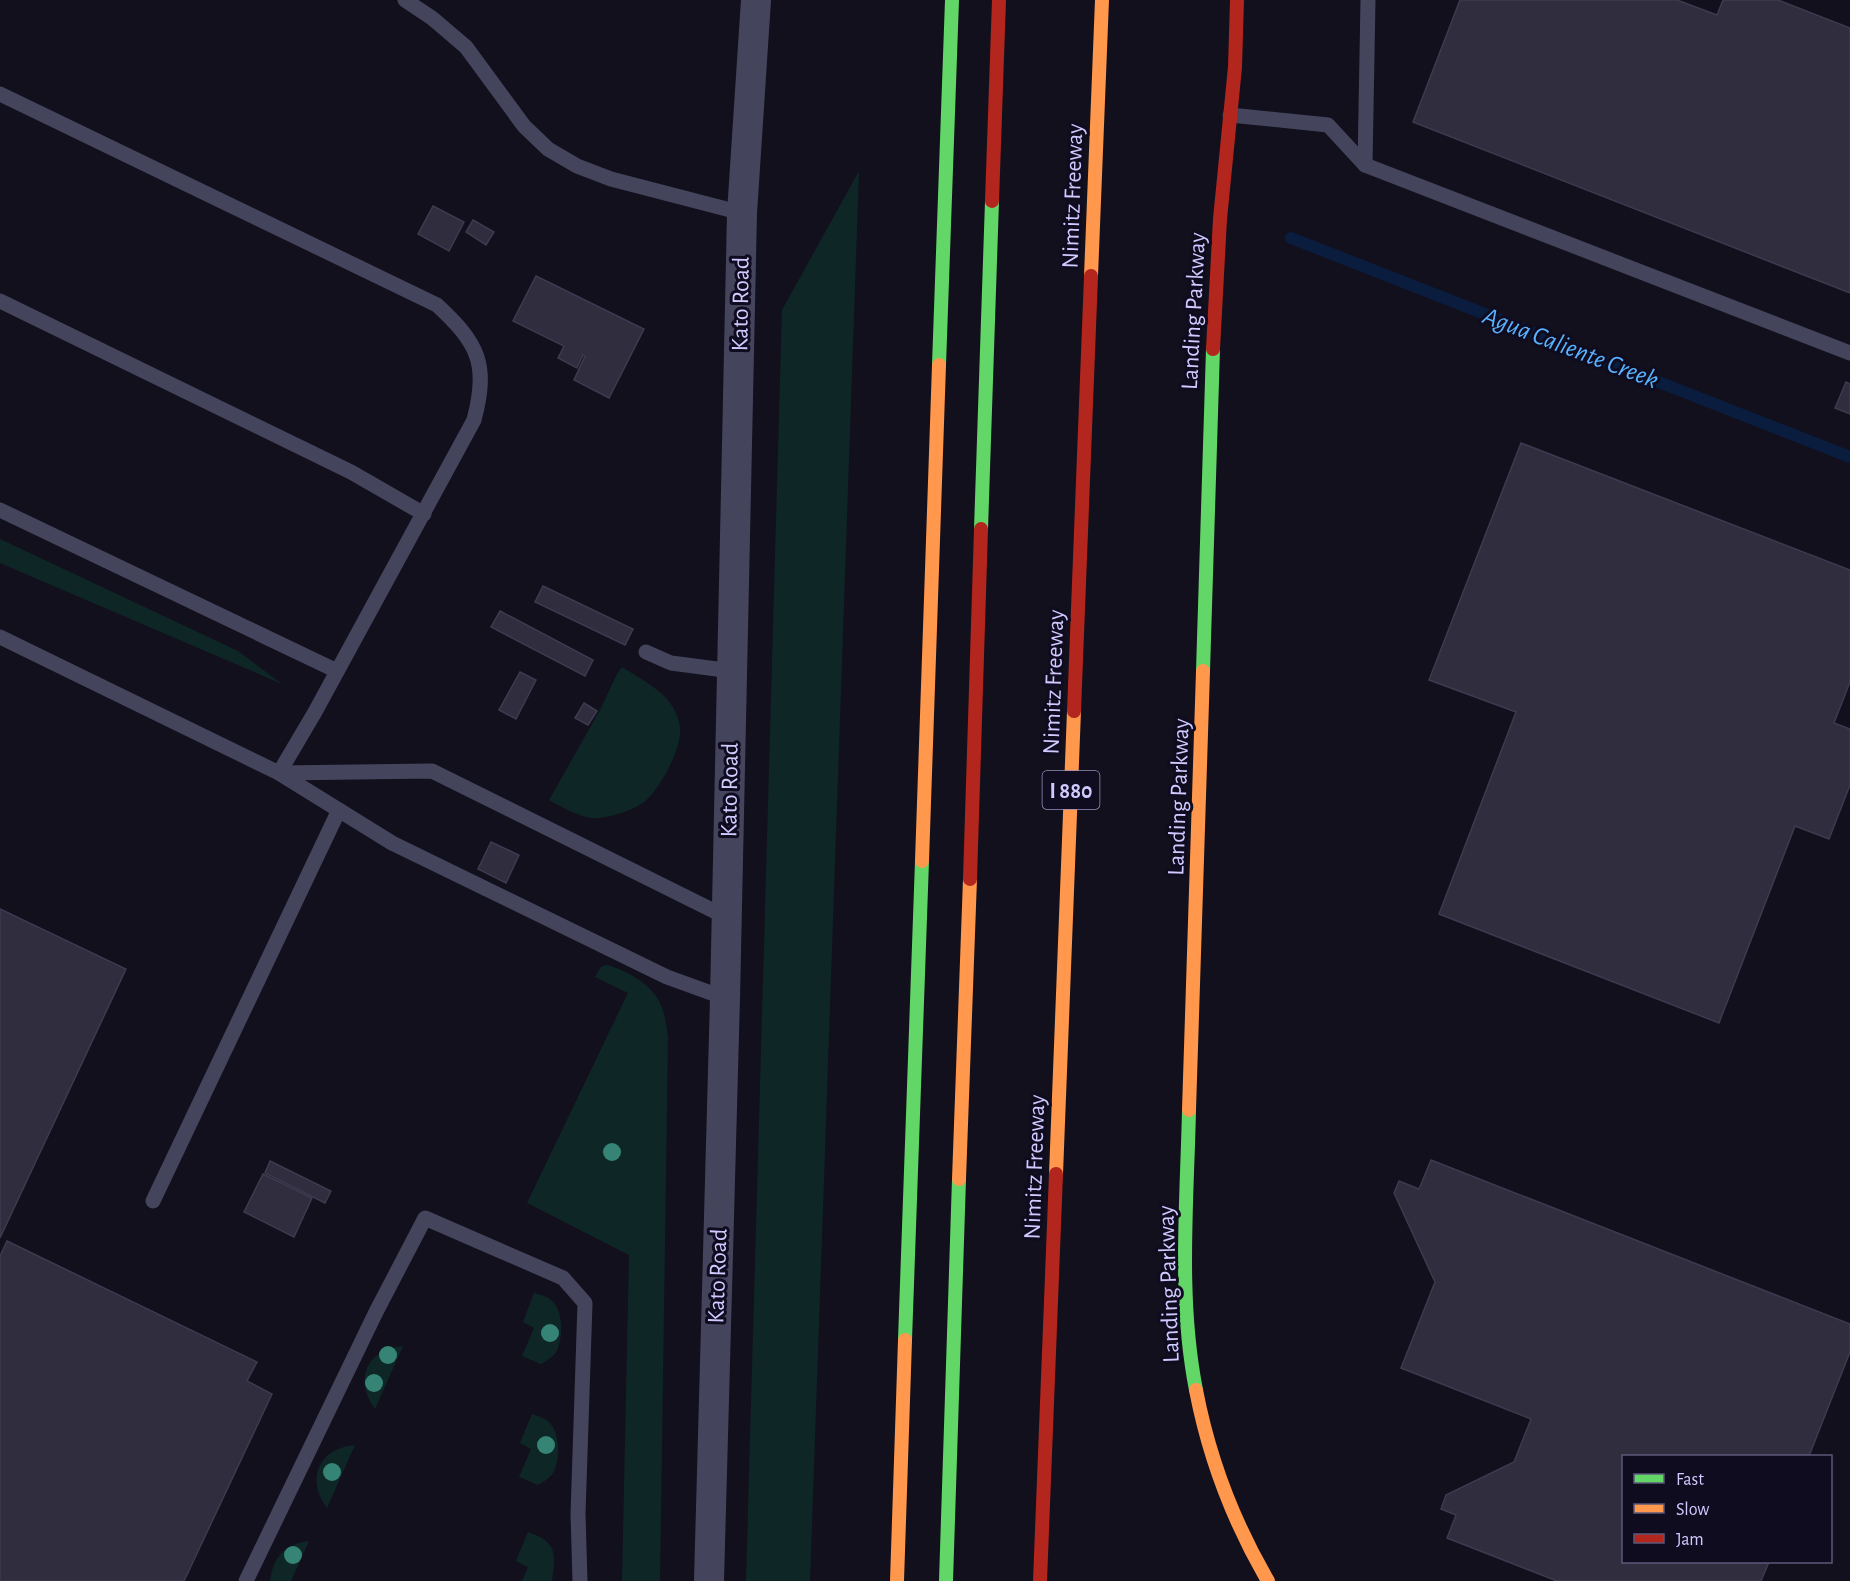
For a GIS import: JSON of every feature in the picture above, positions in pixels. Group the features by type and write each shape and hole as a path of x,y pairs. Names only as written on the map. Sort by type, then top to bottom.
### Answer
{"main road":[{"path":"897,1581 952,0"},
{"path":"946,1581 999,0"},
{"name":"Nimitz Freeway","path":"1040,1581 1102,0"},
{"name":"Landing Parkway","path":"1237,0 1235,67 1220,219 1211,390 1197,935 1185,1259 1189,1345 1202,1422 1224,1493 1268,1581"}],"street":[{"name":"Kato Road","path":"709,1581 725,998 742,213 756,0"}],"lane":[{"path":"405,0 432,18 466,47 524,126 548,149 578,166 610,178 742,213"},
{"path":"1365,165 1368,0"},
{"path":"0,94 437,305 469,339 477,356 482,376 474,420 279,773"},
{"path":"1230,115 1328,125 1365,165 1850,353"},
{"path":"0,301 351,472 424,514"},
{"path":"0,510 337,671"},
{"path":"0,638 279,773 392,843 667,977 725,998"},
{"path":"645,652 670,663 732,671"},
{"path":"279,773 432,771 726,917"},
{"path":"153,1201 339,810"},
{"path":"246,1581 376,1312 425,1218 563,1278 585,1304 578,1514 580,1581"}],"green space":[{"path":"859,171 810,1581 746,1581 782,310"},
{"path":"0,539 238,651 282,684 0,563"},
{"path":"622,667 654,687 670,703 679,721 679,741 662,780 644,802 612,816 586,817 549,800"},
{"path":"606,965 635,978 654,993 662,1008 668,1037 660,1581 622,1581 629,1255 527,1203 628,993 595,977 601,967"},
{"path":"534,1293 546,1297 556,1305 561,1323 561,1336 557,1351 541,1364 522,1356 534,1328 523,1322"},
{"path":"403,1346 375,1409 368,1398 365,1387 367,1367 380,1353"},
{"path":"532,1414 549,1422 553,1427 558,1444 558,1457 554,1472 538,1485 519,1477 531,1449 520,1443"},
{"path":"355,1445 327,1508 320,1497 317,1486 319,1467 332,1452"},
{"path":"528,1532 545,1540 552,1550 554,1563 552,1581 522,1581 528,1567 516,1561"},
{"path":"309,1541 291,1581 270,1581 274,1565 282,1553 293,1545"}],"building":[{"path":"1460,0 1677,0 1717,15 1723,0 1778,0 1850,28 1850,293 1413,122"},
{"path":"433,206 464,222 449,251 418,234"},
{"path":"473,220 494,232 486,245 466,232"},
{"path":"536,276 644,329 609,398 574,380 585,356 583,355 577,368 558,358 564,346 513,321"},
{"path":"1846,382 1850,384 1850,414 1835,408"},
{"path":"1521,443 1850,570 1850,682 1834,723 1850,729 1850,785 1829,839 1795,826 1719,1023 1439,914 1516,712 1429,680"},
{"path":"543,586 633,629 625,645 535,602"},
{"path":"500,611 593,660 585,676 491,627"},
{"path":"520,672 536,680 516,719 499,710"},
{"path":"584,703 597,711 588,725 575,718"},
{"path":"491,842 519,855 506,883 478,869"},
{"path":"0,909 126,969 0,1238"},
{"path":"1431,1160 1850,1324 1850,1352 1809,1455 1622,1455 1622,1563 1769,1563 1761,1581 1557,1581 1447,1538 1456,1515 1441,1509 1446,1495 1514,1462 1531,1419 1401,1368 1435,1282 1394,1193 1399,1181 1419,1189"},
{"path":"270,1161 331,1191 325,1203 265,1173"},
{"path":"263,1174 312,1198 294,1237 244,1212"},
{"path":"7,1241 257,1362 247,1381 272,1394 184,1581 0,1581 0,1256"}],"waterway":[{"name":"Agua Caliente Creek","path":"1291,238 1850,457"}],"traffic: fast":[{"path":"939,365 952,0"},
{"path":"981,529 992,201"},
{"path":"1203,671 1213,349"},
{"path":"905,1340 922,861"},
{"path":"1189,1110 1185,1285 1190,1355 1196,1390"},
{"path":"946,1581 959,1179"}],"traffic: slow":[{"path":"1091,276 1102,0"},
{"path":"922,861 939,365"},
{"path":"1189,1110 1203,671"},
{"path":"1056,1174 1074,711"},
{"path":"959,1179 970,879"},
{"path":"897,1581 905,1340"},
{"path":"1196,1390 1215,1464 1233,1512 1268,1581"}],"traffic: jam":[{"path":"992,201 999,0"},
{"path":"1213,349 1220,219 1235,67 1237,0"},
{"path":"1074,711 1091,276"},
{"path":"970,879 981,529"},
{"path":"1040,1581 1056,1174"}]}
